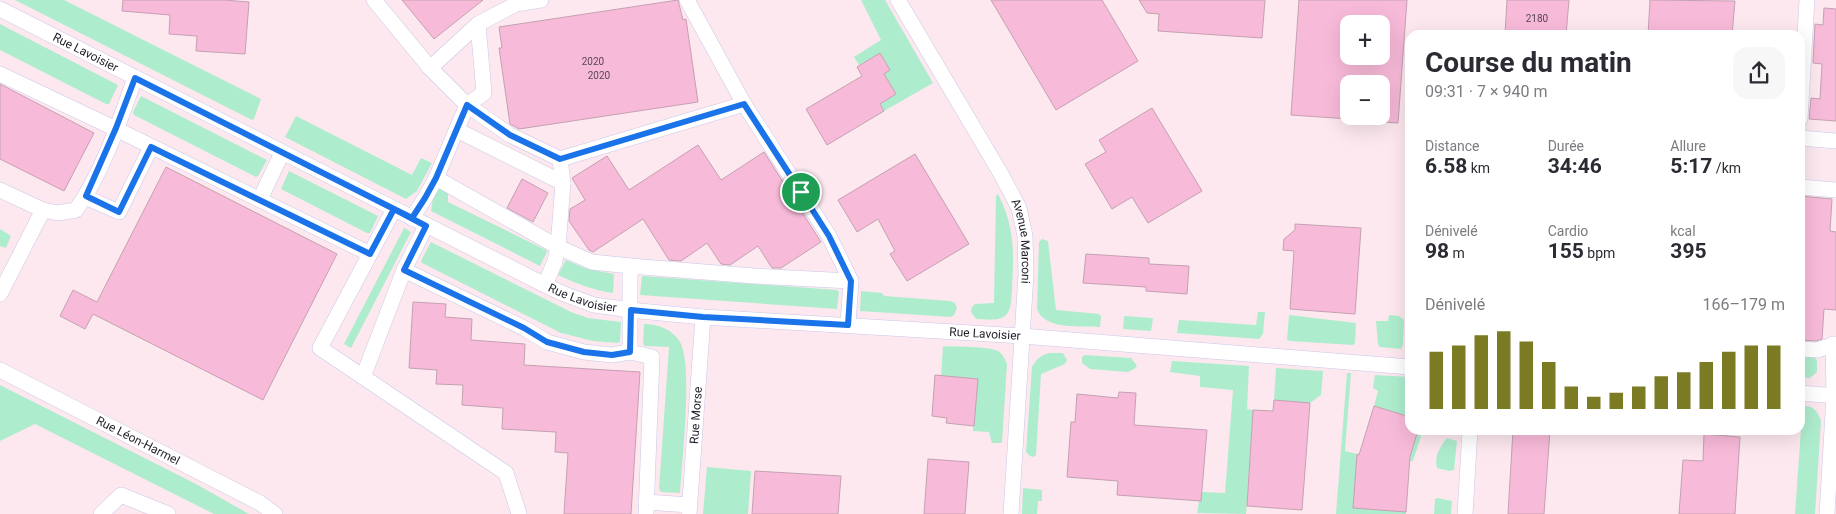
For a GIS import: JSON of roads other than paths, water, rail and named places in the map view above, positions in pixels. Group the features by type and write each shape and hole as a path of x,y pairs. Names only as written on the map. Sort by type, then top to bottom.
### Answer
{"street":[{"path":"374,0 430,68 467,105 510,135 560,159 744,104"},
{"path":"430,68 478,24 516,2 541,0"},
{"path":"687,0 744,104 829,236 851,281 848,325"},
{"name":"Avenue Marconi","path":"898,0 1001,174 1019,208 1025,236 1026,274 1011,514"},
{"path":"1805,45 1808,0"},
{"name":"Rue Lavoisier","path":"0,10 426,226 564,294 594,305 703,317 1022,336 1405,367"},
{"path":"412,218 436,178 467,105 484,93 478,24"},
{"path":"0,74 116,128 370,254"},
{"path":"0,190 43,210 58,213 76,210 86,196 116,128 135,78"},
{"path":"456,130 563,183"},
{"path":"1805,138 1836,141"},
{"path":"86,196 119,212 151,147"},
{"path":"260,199 282,153"},
{"path":"545,285 555,261 558,247 563,183 560,159"},
{"path":"436,178 558,247 592,262 754,276 851,281"},
{"path":"1805,187 1836,190"},
{"path":"394,209 320,348 506,473 519,514"},
{"path":"0,294 43,210"},
{"path":"363,377 404,270 426,226"},
{"path":"630,266 630,352"},
{"path":"404,270 524,328 547,342 584,352 612,355 630,352 652,357 646,508 690,510"},
{"name":"Rue Morse","path":"690,510 703,317"},
{"path":"1805,349 1817,350 1834,344 1835,396 1832,496 1827,514"},
{"name":"Rue Léon-Harmel","path":"0,370 260,503 274,514"},
{"path":"1805,393 1835,396"},
{"path":"1465,514 1470,435"},
{"path":"101,514 120,495 168,514"}]}
